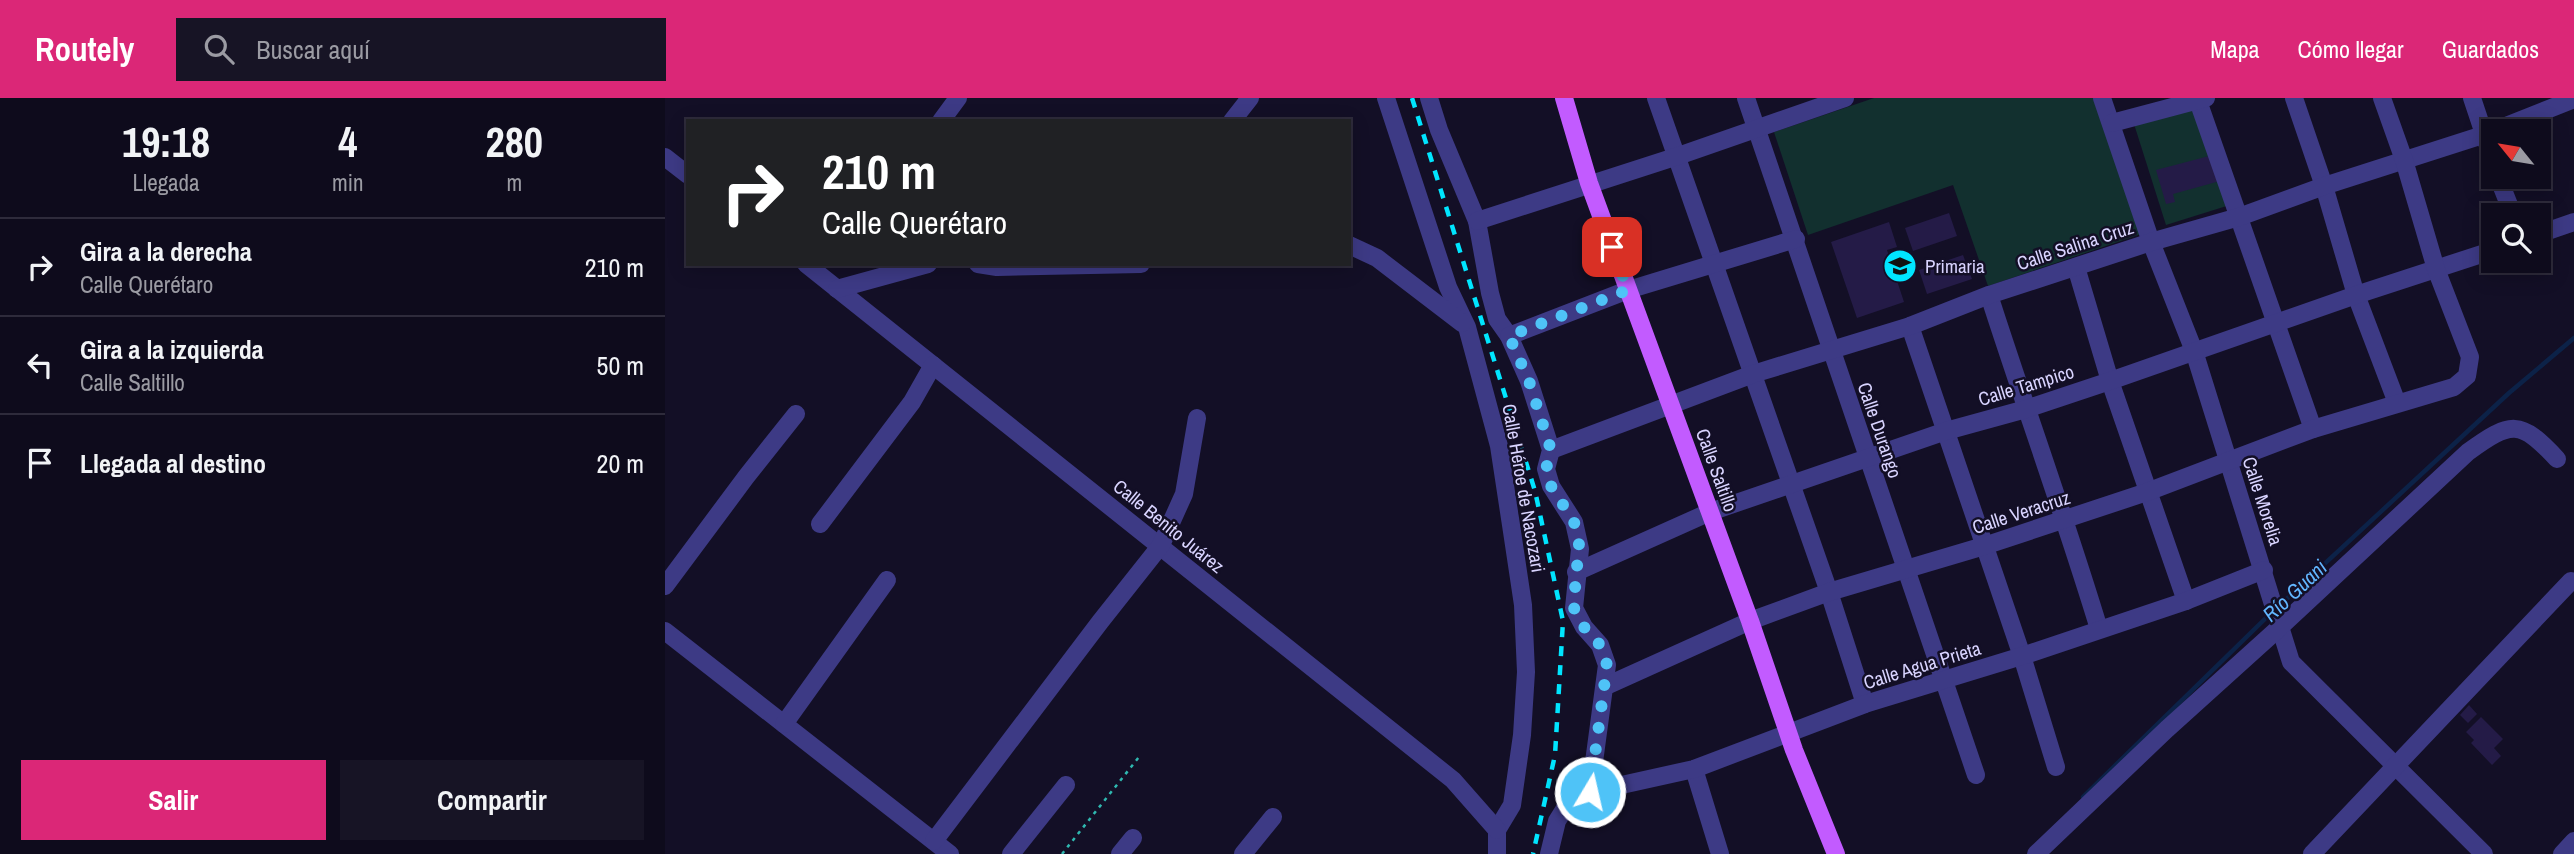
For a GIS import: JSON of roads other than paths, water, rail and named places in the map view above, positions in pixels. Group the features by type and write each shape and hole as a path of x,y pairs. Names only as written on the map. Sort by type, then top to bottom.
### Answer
{"main road":[{"name":"Calle Saltillo","path":"1564,98 1589,183 1750,621 1788,733 1836,854"}],"street":[{"path":"942,119 958,98"},
{"path":"1234,119 1250,98"},
{"name":"Calle Héroe de Nacozari","path":"1386,98 1448,287 1467,327 1499,446 1523,606 1526,672 1522,736 1512,806 1497,830 1497,854"},
{"path":"1429,98 1439,130 1477,220 1497,319 1509,336 1529,381 1551,450 1546,469 1551,486 1574,522 1580,549 1574,608 1584,627 1600,645 1607,665 1590,792 1567,805 1557,821 1549,854"},
{"path":"1656,98 1716,264 1865,704"},
{"name":"Calle Durango","path":"1746,98 1976,775"},
{"name":"Calle Morelia","path":"2102,98 2151,242 2194,351 2291,662 2484,854"},
{"path":"2294,98 2324,186 2356,295 2397,403"},
{"path":"2382,98 2404,160 2435,269"},
{"path":"2472,98 2481,128"},
{"path":"1477,220 1678,156 1837,99"},
{"path":"2112,123 2200,99 2313,429"},
{"name":"Calle Salina Cruz","path":"2523,119 2574,99"},
{"name":"Calle Salina Cruz","path":"1551,450 1753,374 1910,326 1989,295 2151,242 2239,217 2324,186 2481,136"},
{"path":"665,157 686,173"},
{"path":"2551,230 2574,222"},
{"path":"1509,336 1628,290 1795,239"},
{"path":"1351,246 1377,258 1467,327"},
{"name":"Calle Tampico","path":"1576,572 1710,512 1946,431 2026,409 2110,381 2276,322 2481,254"},
{"path":"837,289 921,266"},
{"path":"991,266 1045,266"},
{"path":"2076,267 2110,381 2186,601"},
{"name":"Calle Veracruz","path":"1606,685 1750,621 1829,592 1984,546 2147,492 2313,429 2454,387 2467,376 2470,357 2435,269"},
{"name":"Calle Benito Juárez","path":"827,270 837,289 1453,780 1497,830"},
{"path":"1989,295 2066,519 2099,629"},
{"path":"1910,326 2022,656 2056,767"},
{"path":"820,524 912,401 933,365"},
{"path":"665,586 796,414"},
{"path":"935,841 1161,545 1184,494 1197,418"},
{"path":"2036,854 2279,622 2468,452 2497,431 2522,429 2557,459"},
{"name":"Calle Agua Prieta","path":"1590,792 1694,769 1865,704 2022,656 2266,575"},
{"path":"784,724 887,580"},
{"path":"2312,854 2571,581"},
{"path":"665,631 950,854"},
{"path":"1694,769 1720,854"},
{"path":"1011,854 1066,785"},
{"path":"1243,854 1273,817"},
{"path":"1120,854 1133,838"},
{"path":"2562,854 2574,841"}],"waterway":[{"name":"Río Guani","path":"2279,606 2509,393 2574,338"},
{"name":"Río Guani","path":"2083,797 2270,614"}],"railway":[{"path":"1412,98 1535,491 1563,621 1555,755 1533,854"}],"place":[{"name":"Primaria","path":"1900,266"}]}
